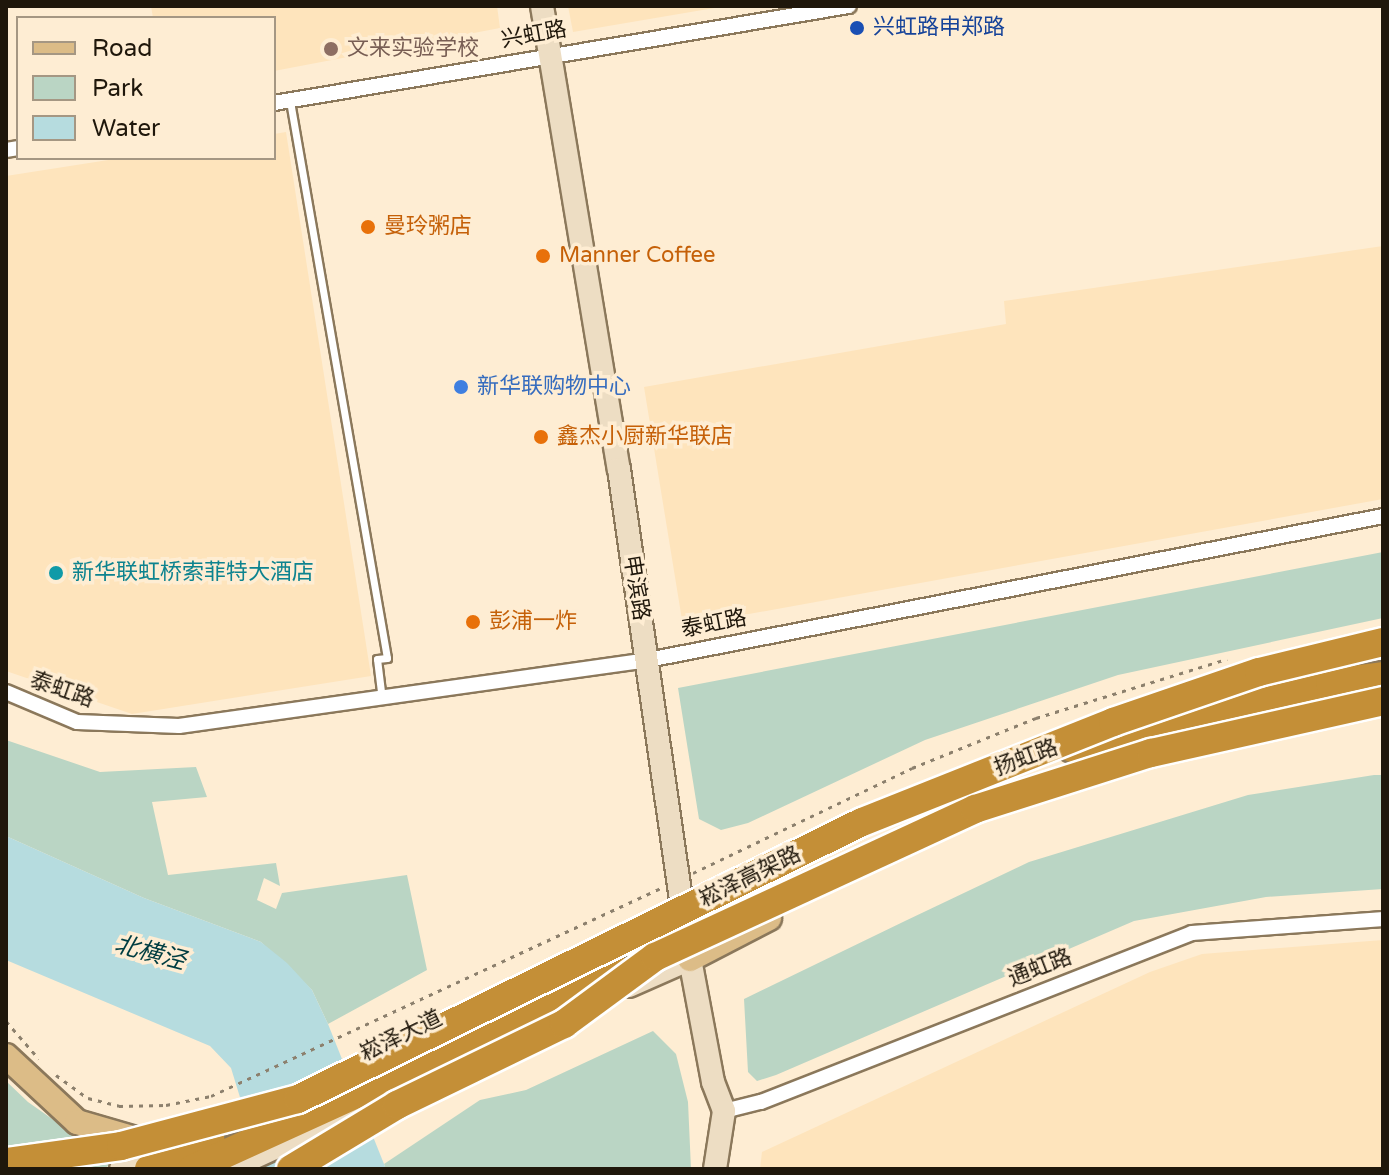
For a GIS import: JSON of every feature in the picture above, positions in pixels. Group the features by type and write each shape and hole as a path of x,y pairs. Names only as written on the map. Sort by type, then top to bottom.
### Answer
{"highway":[{"path":"1018,761 1113,722 1259,672 1383,642"},
{"name":"崧泽高架路","path":"149,1169 862,822 1018,761 1330,683 1383,676"},
{"name":"崧泽高架路","path":"192,1169 975,809 1151,753 1383,704"},
{"path":"291,1169 397,1105 564,1024 655,957"},
{"path":"6,1162 121,1146 298,1099"}],"main road":[{"name":"申滨路","path":"542,6 648,660 690,959 713,1082 724,1111 715,1169"},
{"name":"扬虹路","path":"681,901 920,797 1198,695 1383,652"},
{"name":"扬虹路","path":"690,959 882,860 1087,781 1278,724 1383,704"},
{"name":"崧泽大道","path":"121,1169 681,901"},
{"path":"237,1167 690,959"},
{"path":"6,1056 77,1122 130,1139 186,1138"}],"street":[{"name":"兴虹路","path":"276,103 549,54 849,6"},
{"name":"泰虹路","path":"6,692 77,722 125,728 179,726 648,660 1383,516"},
{"name":"通虹路","path":"724,1111 761,1102 1192,933 1383,919"}],"lane":[{"path":"290,100 387,658 377,659 382,697"}],"path":[{"path":"6,1021 46,1067 88,1098 119,1106 166,1105 211,1096 352,1035"}],"shaded area":[{"name":"文来实验学校","path":"151,6 497,6 500,28 276,71 276,16 153,16"},
{"path":"568,6 726,6 573,32"},
{"path":"286,132 371,676 132,714 6,671 6,176 108,160 276,160 276,134"},
{"path":"1383,246 1383,499 683,626 644,387 1006,324 1004,301"},
{"path":"1383,940 1383,1169 760,1169 762,1152 1150,972 1202,954"}],"green space":[{"path":"1383,552 1383,618 1118,675 925,740 748,823 721,830 699,819 678,688"},
{"path":"6,740 100,772 196,767 207,797 152,802 168,875 276,863 280,886 264,878 257,900 276,909 282,893 407,875 427,970 328,1024 312,990 261,942 144,898 6,836"},
{"path":"1383,775 1383,889 1266,897 1134,921 776,1075 757,1081 748,1072 744,999 1029,862 1248,795"},
{"path":"653,1031 676,1054 688,1102 691,1169 386,1169 384,1164 480,1100 526,1090"},
{"path":"6,1081 28,1102 115,1163 102,1169 6,1169"}],"water":[{"name":"北横泾","path":"6,836 144,898 261,942 287,963 312,990 386,1169 262,1169 231,1068 210,1046 6,960"}],"place":[{"name":"兴虹路申郑路","path":"857,28"},
{"name":"文来实验学校","path":"331,49"},
{"name":"曼玲粥店","path":"368,227"},
{"name":"Manner Coffee","path":"543,256"},
{"name":"新华联购物中心","path":"461,387"},
{"name":"鑫杰小厨新华联店","path":"541,437"},
{"name":"新华联虹桥索菲特大酒店","path":"56,573"},
{"name":"彭浦一炸","path":"473,622"}]}
